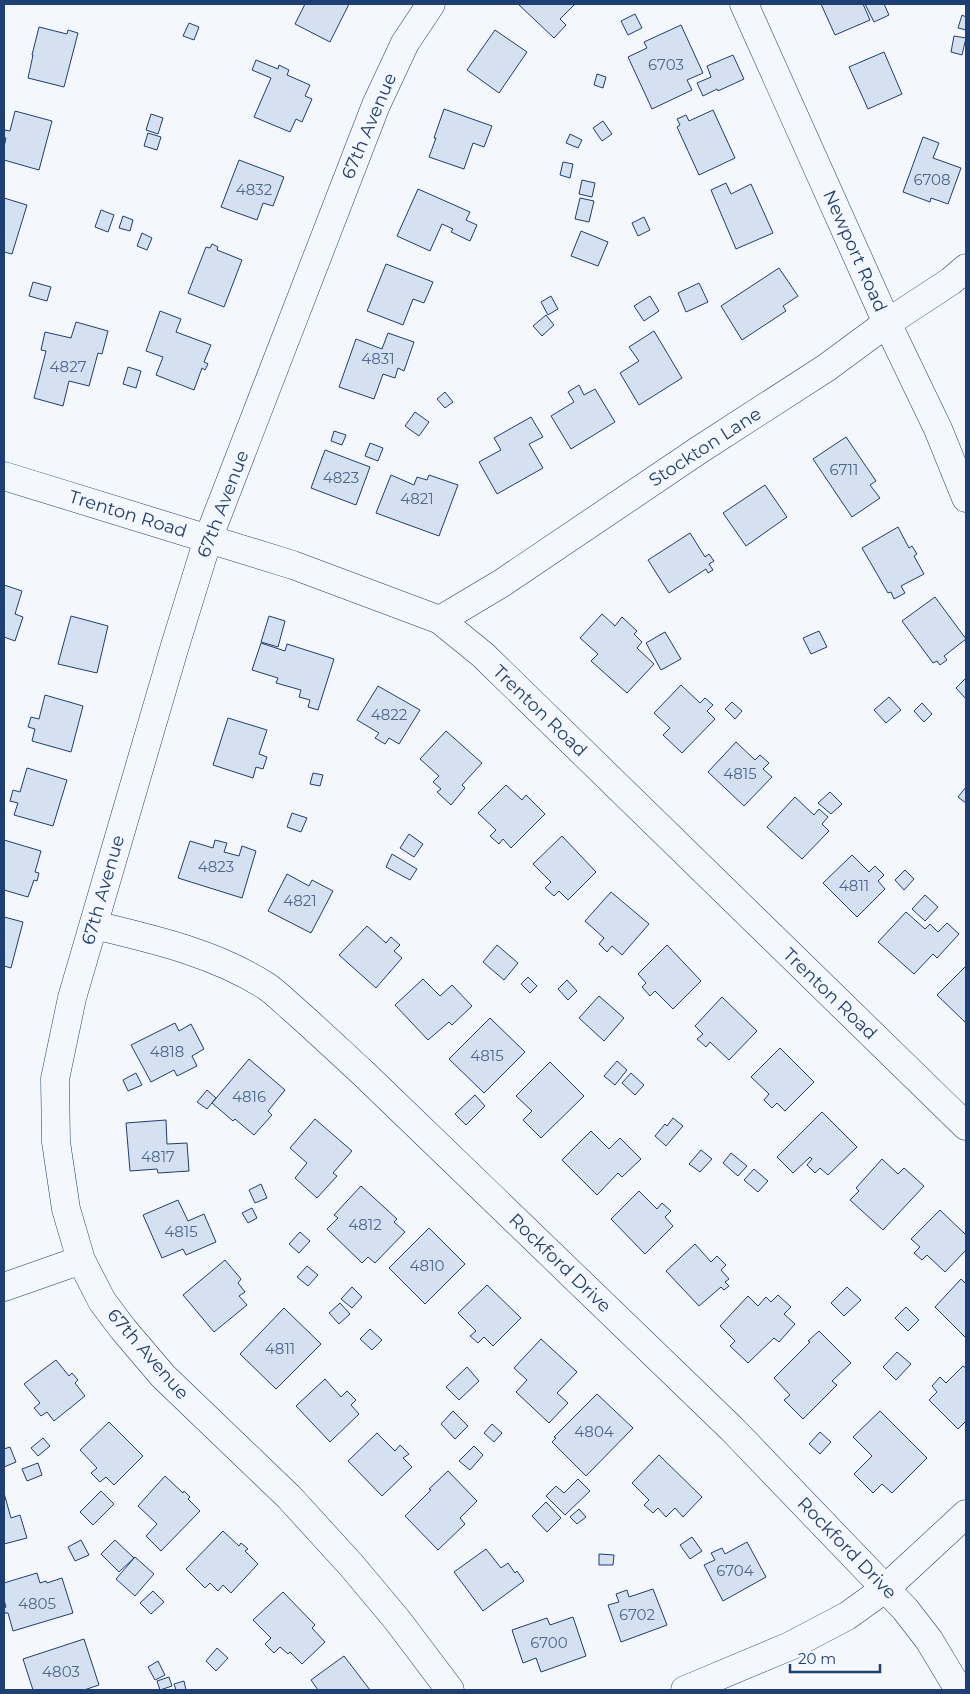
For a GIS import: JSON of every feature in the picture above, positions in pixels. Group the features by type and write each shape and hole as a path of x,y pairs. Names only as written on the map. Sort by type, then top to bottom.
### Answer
{"street":[{"name":"67th Avenue","path":"431,4 405,42 376,105 208,538 132,788 72,998 55,1079 56,1142 66,1209 81,1260 102,1301 163,1376 289,1498 352,1566 398,1621 450,1690"},
{"name":"Newport Road","path":"744,4 887,323 938,430 966,498"},
{"name":"Stockton Lane","path":"440,620 502,583 699,450 826,368 887,323 951,281 966,268"},
{"name":"Trenton Road","path":"4,476 292,565 440,620 483,655 966,1126"},
{"name":"Rockford Drive","path":"94,925 196,953 232,967 267,986 363,1073 732,1430 886,1588 929,1640 959,1690"},
{"path":"4,1287 81,1260"},
{"path":"685,1690 790,1646 847,1616 886,1588 966,1514"}],"building":[{"path":"305,4 349,4 330,42 295,24"},
{"path":"518,4 575,4 560,19 566,25 554,38"},
{"path":"821,4 863,4 870,20 835,35"},
{"path":"865,4 884,4 889,15 874,22"},
{"path":"635,14 642,28 628,35 621,21"},
{"path":"962,15 966,17 966,30 958,28"},
{"path":"189,23 199,27 194,40 183,36"},
{"path":"681,25 703,73 687,80 692,90 652,109 628,57 647,48 644,42"},
{"path":"39,27 67,34 68,30 78,33 64,87 28,78"},
{"path":"495,30 527,52 499,93 467,70"},
{"path":"954,36 966,38 962,55 951,52"},
{"path":"884,52 902,94 868,109 849,67"},
{"path":"733,55 744,79 703,96 697,83 711,77 707,66"},
{"path":"256,60 278,69 279,65 289,70 287,75 310,85 305,96 312,99 302,122 296,119 290,132 254,117 271,78 252,70"},
{"path":"597,74 606,77 603,88 594,85"},
{"path":"444,109 492,126 484,147 473,143 464,169 429,157"},
{"path":"713,110 735,158 699,175 677,127 680,125 677,119 686,115 689,121"},
{"path":"15,111 52,121 39,170 4,160 6,138 4,134 5,130 10,131"},
{"path":"151,114 163,118 158,134 146,130"},
{"path":"603,121 612,134 602,141 593,128"},
{"path":"148,133 161,137 157,150 144,146"},
{"path":"570,134 582,140 578,148 566,143"},
{"path":"923,137 939,143 933,158 961,168 948,204 931,198 930,202 903,192"},
{"path":"239,160 284,177 273,206 263,203 257,220 221,207"},
{"path":"563,162 573,164 570,178 560,175"},
{"path":"582,180 595,183 592,197 579,194"},
{"path":"726,183 731,194 751,184 773,233 736,249 711,190"},
{"path":"418,189 470,212 466,220 477,225 470,241 451,232 453,229 442,224 430,251 397,236"},
{"path":"4,198 27,205 12,254 4,252"},
{"path":"580,198 594,201 589,222 575,219"},
{"path":"101,210 114,215 108,232 95,227"},
{"path":"123,216 133,220 130,231 119,228"},
{"path":"644,217 650,230 638,236 632,223"},
{"path":"581,231 608,242 598,266 571,256"},
{"path":"142,233 152,238 147,250 137,246"},
{"path":"212,244 218,247 217,250 242,260 224,307 188,293 206,247 210,248"},
{"path":"386,264 433,282 424,303 413,299 403,325 367,311"},
{"path":"779,268 798,296 783,306 786,311 742,340 721,306"},
{"path":"33,282 51,287 47,301 29,296"},
{"path":"699,283 708,302 686,312 678,293"},
{"path":"551,296 558,309 548,315 541,302"},
{"path":"650,296 659,311 644,321 634,306"},
{"path":"160,311 181,319 176,332 211,345 204,362 208,364 205,370 202,368 194,390 156,375 163,357 146,351"},
{"path":"546,315 554,325 542,336 533,326"},
{"path":"76,322 108,331 102,354 98,353 89,386 69,381 63,406 34,398 46,351 41,350 45,332 71,338"},
{"path":"654,331 682,378 639,405 620,373 639,361 629,347"},
{"path":"388,333 414,342 404,371 398,368 395,378 383,374 374,399 339,387 356,339 382,349"},
{"path":"128,367 141,371 136,388 123,384"},
{"path":"579,385 584,395 595,389 615,422 571,449 551,416 574,402 568,392"},
{"path":"445,392 453,402 445,408 437,399"},
{"path":"415,412 429,422 419,436 405,426"},
{"path":"531,417 543,437 529,444 543,468 497,494 479,462 501,450 494,438"},
{"path":"334,431 346,435 342,445 331,441"},
{"path":"846,437 876,481 870,485 880,498 852,517 813,459"},
{"path":"370,443 383,448 378,461 365,456"},
{"path":"325,450 370,467 356,505 311,488"},
{"path":"391,475 414,485 417,477 427,480 429,475 458,485 439,536 376,513"},
{"path":"765,485 787,517 746,546 723,513"},
{"path":"898,527 909,548 912,546 917,554 914,556 924,574 901,586 905,593 894,599 891,592 888,593 862,548"},
{"path":"690,533 705,557 709,554 714,561 709,564 713,570 708,573 706,569 669,593 648,560"},
{"path":"4,585 22,591 15,614 23,617 15,641 4,637"},
{"path":"935,597 966,639 944,656 947,660 940,665 937,661 933,663 902,621"},
{"path":"602,614 615,626 622,617 637,631 634,634 642,642 637,648 654,664 627,693 591,661 598,654 580,638"},
{"path":"71,616 108,626 97,673 58,664"},
{"path":"269,616 285,621 278,647 261,642"},
{"path":"819,631 827,647 811,654 803,638"},
{"path":"665,632 681,659 661,670 646,643"},
{"path":"261,643 285,651 287,644 334,659 318,710 308,707 310,700 299,697 301,690 276,683 278,678 252,670"},
{"path":"966,678 966,699 956,688"},
{"path":"681,685 700,703 705,698 713,705 707,711 715,719 682,753 663,735 670,728 654,713"},
{"path":"378,686 420,710 399,744 389,738 385,744 375,738 379,733 357,720"},
{"path":"45,695 83,706 71,752 32,741 35,729 28,727 31,717 39,719"},
{"path":"889,697 901,710 886,723 874,710"},
{"path":"732,702 742,711 735,719 725,709"},
{"path":"922,703 932,714 924,722 914,711"},
{"path":"228,718 267,730 259,754 267,757 263,769 256,767 253,778 213,765"},
{"path":"446,731 482,763 462,785 465,788 451,805 437,792 441,789 433,782 439,776 420,759"},
{"path":"736,742 755,760 760,755 769,763 763,769 772,777 744,806 708,772"},
{"path":"27,768 67,780 53,826 14,815 18,803 10,801 13,790 20,792"},
{"path":"313,773 323,775 320,786 310,784"},
{"path":"506,785 522,800 526,795 545,814 511,848 503,839 499,844 490,836 496,830 478,813"},
{"path":"966,787 966,803 958,797"},
{"path":"830,792 842,804 831,814 818,803"},
{"path":"795,797 814,815 819,809 828,817 822,824 829,831 802,859 767,827"},
{"path":"292,813 307,818 301,832 287,827"},
{"path":"409,834 423,844 414,857 400,848"},
{"path":"562,836 596,872 568,900 559,891 554,896 545,888 551,882 533,864"},
{"path":"4,840 41,851 35,872 39,873 37,881 34,880 28,897 4,890"},
{"path":"215,840 227,843 224,852 239,856 242,846 256,851 242,898 178,878 190,841 213,848"},
{"path":"392,854 417,869 410,880 386,867"},
{"path":"852,855 869,872 875,866 884,875 878,881 885,889 857,917 823,883"},
{"path":"905,870 914,879 904,890 895,880"},
{"path":"287,874 309,886 312,880 333,891 311,933 268,911"},
{"path":"611,892 649,924 622,955 612,946 607,952 599,944 604,938 585,921"},
{"path":"925,895 938,907 925,921 912,909"},
{"path":"906,912 925,929 930,924 938,932 947,923 959,934 937,958 933,954 914,974 878,942"},
{"path":"4,917 23,922 11,968 4,966"},
{"path":"367,926 386,943 391,937 400,945 394,951 402,958 376,988 339,955"},
{"path":"497,945 518,963 504,980 483,962"},
{"path":"667,945 701,981 673,1009 655,991 650,996 642,987 646,983 638,974"},
{"path":"966,966 966,1023 937,995"},
{"path":"528,977 537,986 530,993 521,984"},
{"path":"423,979 440,996 452,985 472,1006 452,1025 449,1022 428,1040 395,1005"},
{"path":"567,980 577,991 568,1000 558,989"},
{"path":"599,996 624,1018 604,1041 579,1018"},
{"path":"722,997 757,1031 729,1060 710,1042 706,1047 697,1039 703,1034 695,1026"},
{"path":"490,1018 525,1052 484,1093 449,1059"},
{"path":"175,1023 179,1031 191,1024 204,1049 192,1056 197,1066 177,1076 174,1070 151,1082 131,1045"},
{"path":"780,1048 814,1082 785,1111 777,1103 772,1108 764,1100 769,1094 751,1077"},
{"path":"249,1059 285,1090 268,1111 272,1115 254,1135 235,1119 233,1121 212,1103"},
{"path":"617,1061 627,1070 615,1085 604,1076"},
{"path":"550,1062 584,1096 541,1138 523,1120 532,1111 516,1096"},
{"path":"136,1073 142,1085 128,1091 123,1080"},
{"path":"631,1073 644,1085 635,1095 622,1083"},
{"path":"207,1090 216,1098 207,1109 197,1102"},
{"path":"475,1095 485,1106 466,1125 455,1114"},
{"path":"822,1112 857,1147 828,1175 820,1168 815,1173 807,1165 812,1159 810,1157 793,1173 777,1157"},
{"path":"673,1118 683,1126 666,1146 655,1136"},
{"path":"315,1119 352,1151 333,1173 337,1176 317,1198 295,1178 307,1163 290,1148"},
{"path":"166,1120 167,1144 187,1143 189,1171 158,1173 157,1169 130,1171 126,1123"},
{"path":"591,1131 609,1149 620,1138 641,1159 622,1177 618,1173 597,1195 562,1160"},
{"path":"701,1150 712,1159 700,1172 689,1164"},
{"path":"731,1153 747,1166 738,1176 723,1163"},
{"path":"882,1159 898,1174 904,1168 924,1186 883,1230 850,1200 859,1191 856,1188"},
{"path":"754,1169 768,1181 758,1192 744,1180"},
{"path":"261,1184 267,1198 255,1203 249,1190"},
{"path":"361,1186 397,1219 394,1222 405,1232 375,1263 368,1257 362,1263 327,1229 338,1218 334,1215"},
{"path":"639,1191 657,1209 662,1203 671,1211 665,1217 673,1226 645,1254 611,1219"},
{"path":"178,1200 188,1221 204,1214 216,1242 186,1255 183,1249 162,1258 143,1215"},
{"path":"252,1208 257,1218 248,1223 242,1213"},
{"path":"940,1210 966,1235 966,1250 945,1272 927,1255 922,1260 914,1253 920,1247 911,1239"},
{"path":"429,1228 465,1264 425,1304 389,1268"},
{"path":"300,1232 310,1241 299,1253 289,1244"},
{"path":"695,1244 711,1262 717,1256 726,1265 721,1270 729,1279 725,1282 729,1286 724,1290 721,1287 699,1306 666,1271"},
{"path":"225,1260 241,1279 238,1283 245,1292 239,1296 247,1305 214,1332 183,1295"},
{"path":"307,1266 318,1275 308,1286 297,1277"},
{"path":"961,1279 966,1284 966,1338 935,1307"},
{"path":"487,1285 521,1318 493,1346 484,1337 478,1343 470,1336 476,1331 458,1313"},
{"path":"352,1287 362,1297 352,1308 341,1299"},
{"path":"847,1287 861,1300 844,1316 831,1303"},
{"path":"778,1295 791,1307 784,1314 795,1324 779,1342 774,1338 748,1363 730,1346 735,1341 720,1326 748,1296 758,1306 766,1297 771,1302"},
{"path":"340,1303 350,1314 339,1324 329,1313"},
{"path":"906,1307 919,1320 908,1331 895,1318"},
{"path":"284,1308 321,1344 276,1389 240,1354"},
{"path":"370,1329 382,1340 372,1350 360,1339"},
{"path":"819,1331 851,1363 832,1381 837,1385 803,1419 784,1400 790,1395 774,1378"},
{"path":"541,1339 577,1372 557,1393 568,1403 549,1423 516,1392 527,1380 514,1368"},
{"path":"897,1352 911,1364 896,1380 883,1367"},
{"path":"56,1360 69,1376 72,1373 78,1380 75,1383 85,1396 54,1421 47,1412 41,1416 34,1408 40,1403 24,1384"},
{"path":"963,1366 966,1368 966,1421 958,1429 929,1400 937,1392 932,1386 940,1377 946,1383"},
{"path":"467,1367 479,1381 459,1400 446,1387"},
{"path":"325,1379 341,1397 347,1391 356,1400 351,1405 359,1414 330,1442 296,1406"},
{"path":"597,1394 633,1428 586,1476 552,1442 556,1438 554,1437"},
{"path":"453,1411 468,1426 455,1439 441,1424"},
{"path":"880,1411 927,1458 892,1493 882,1484 873,1493 854,1474 872,1456 853,1437"},
{"path":"109,1422 143,1456 114,1485 106,1477 100,1482 91,1473 97,1468 80,1450"},
{"path":"492,1424 502,1433 494,1442 484,1433"},
{"path":"820,1432 831,1442 820,1454 809,1444"},
{"path":"377,1433 395,1451 400,1445 409,1454 403,1458 412,1467 382,1496 348,1461"},
{"path":"43,1438 50,1446 38,1456 31,1448"},
{"path":"474,1446 483,1455 470,1470 459,1461"},
{"path":"10,1447 16,1462 4,1467 4,1449"},
{"path":"659,1455 702,1497 683,1517 675,1508 666,1517 658,1508 653,1513 644,1505 649,1500 632,1483"},
{"path":"38,1463 42,1475 27,1481 22,1469"},
{"path":"448,1471 477,1501 460,1518 465,1524 438,1550 405,1516"},
{"path":"165,1476 190,1497 188,1499 200,1511 161,1551 146,1536 157,1524 138,1506"},
{"path":"578,1479 590,1491 565,1515 546,1496 556,1486 564,1493"},
{"path":"101,1491 114,1504 93,1525 80,1512"},
{"path":"4,1493 11,1518 20,1515 27,1538 4,1544"},
{"path":"546,1502 561,1518 547,1532 532,1516"},
{"path":"579,1509 586,1517 577,1524 570,1517"},
{"path":"223,1531 239,1546 241,1543 248,1549 245,1551 258,1564 231,1593 223,1585 218,1591 210,1583 205,1588 186,1569"},
{"path":"692,1537 702,1551 690,1559 680,1545"},
{"path":"81,1540 89,1555 75,1561 68,1547"},
{"path":"115,1540 134,1558 119,1572 101,1554"},
{"path":"747,1542 766,1577 723,1601 704,1565 715,1560 711,1553 722,1548 725,1554"},
{"path":"486,1549 501,1568 508,1563 524,1581 483,1611 454,1572"},
{"path":"599,1554 614,1555 613,1565 599,1565"},
{"path":"135,1557 154,1574 135,1596 116,1579"},
{"path":"37,1573 40,1583 46,1581 47,1583 62,1578 73,1613 13,1631 8,1613 5,1613 4,1609 6,1607 4,1583"},
{"path":"653,1589 667,1625 621,1642 608,1605 619,1602 616,1594 627,1590 629,1597"},
{"path":"153,1591 164,1602 151,1614 140,1603"},
{"path":"283,1592 315,1625 312,1628 325,1642 302,1664 290,1652 288,1654 280,1647 274,1653 265,1644 271,1638 253,1620"},
{"path":"573,1617 586,1656 541,1672 536,1658 523,1663 512,1630 547,1618 550,1625"},
{"path":"84,1639 99,1685 84,1690 33,1690 23,1659"},
{"path":"217,1648 228,1658 216,1671 206,1661"},
{"path":"344,1656 370,1690 318,1690 311,1680"},
{"path":"158,1661 165,1675 155,1680 148,1667"},
{"path":"169,1677 172,1686 160,1690 157,1681"},
{"path":"184,1681 186,1690 176,1690 174,1684"}]}
